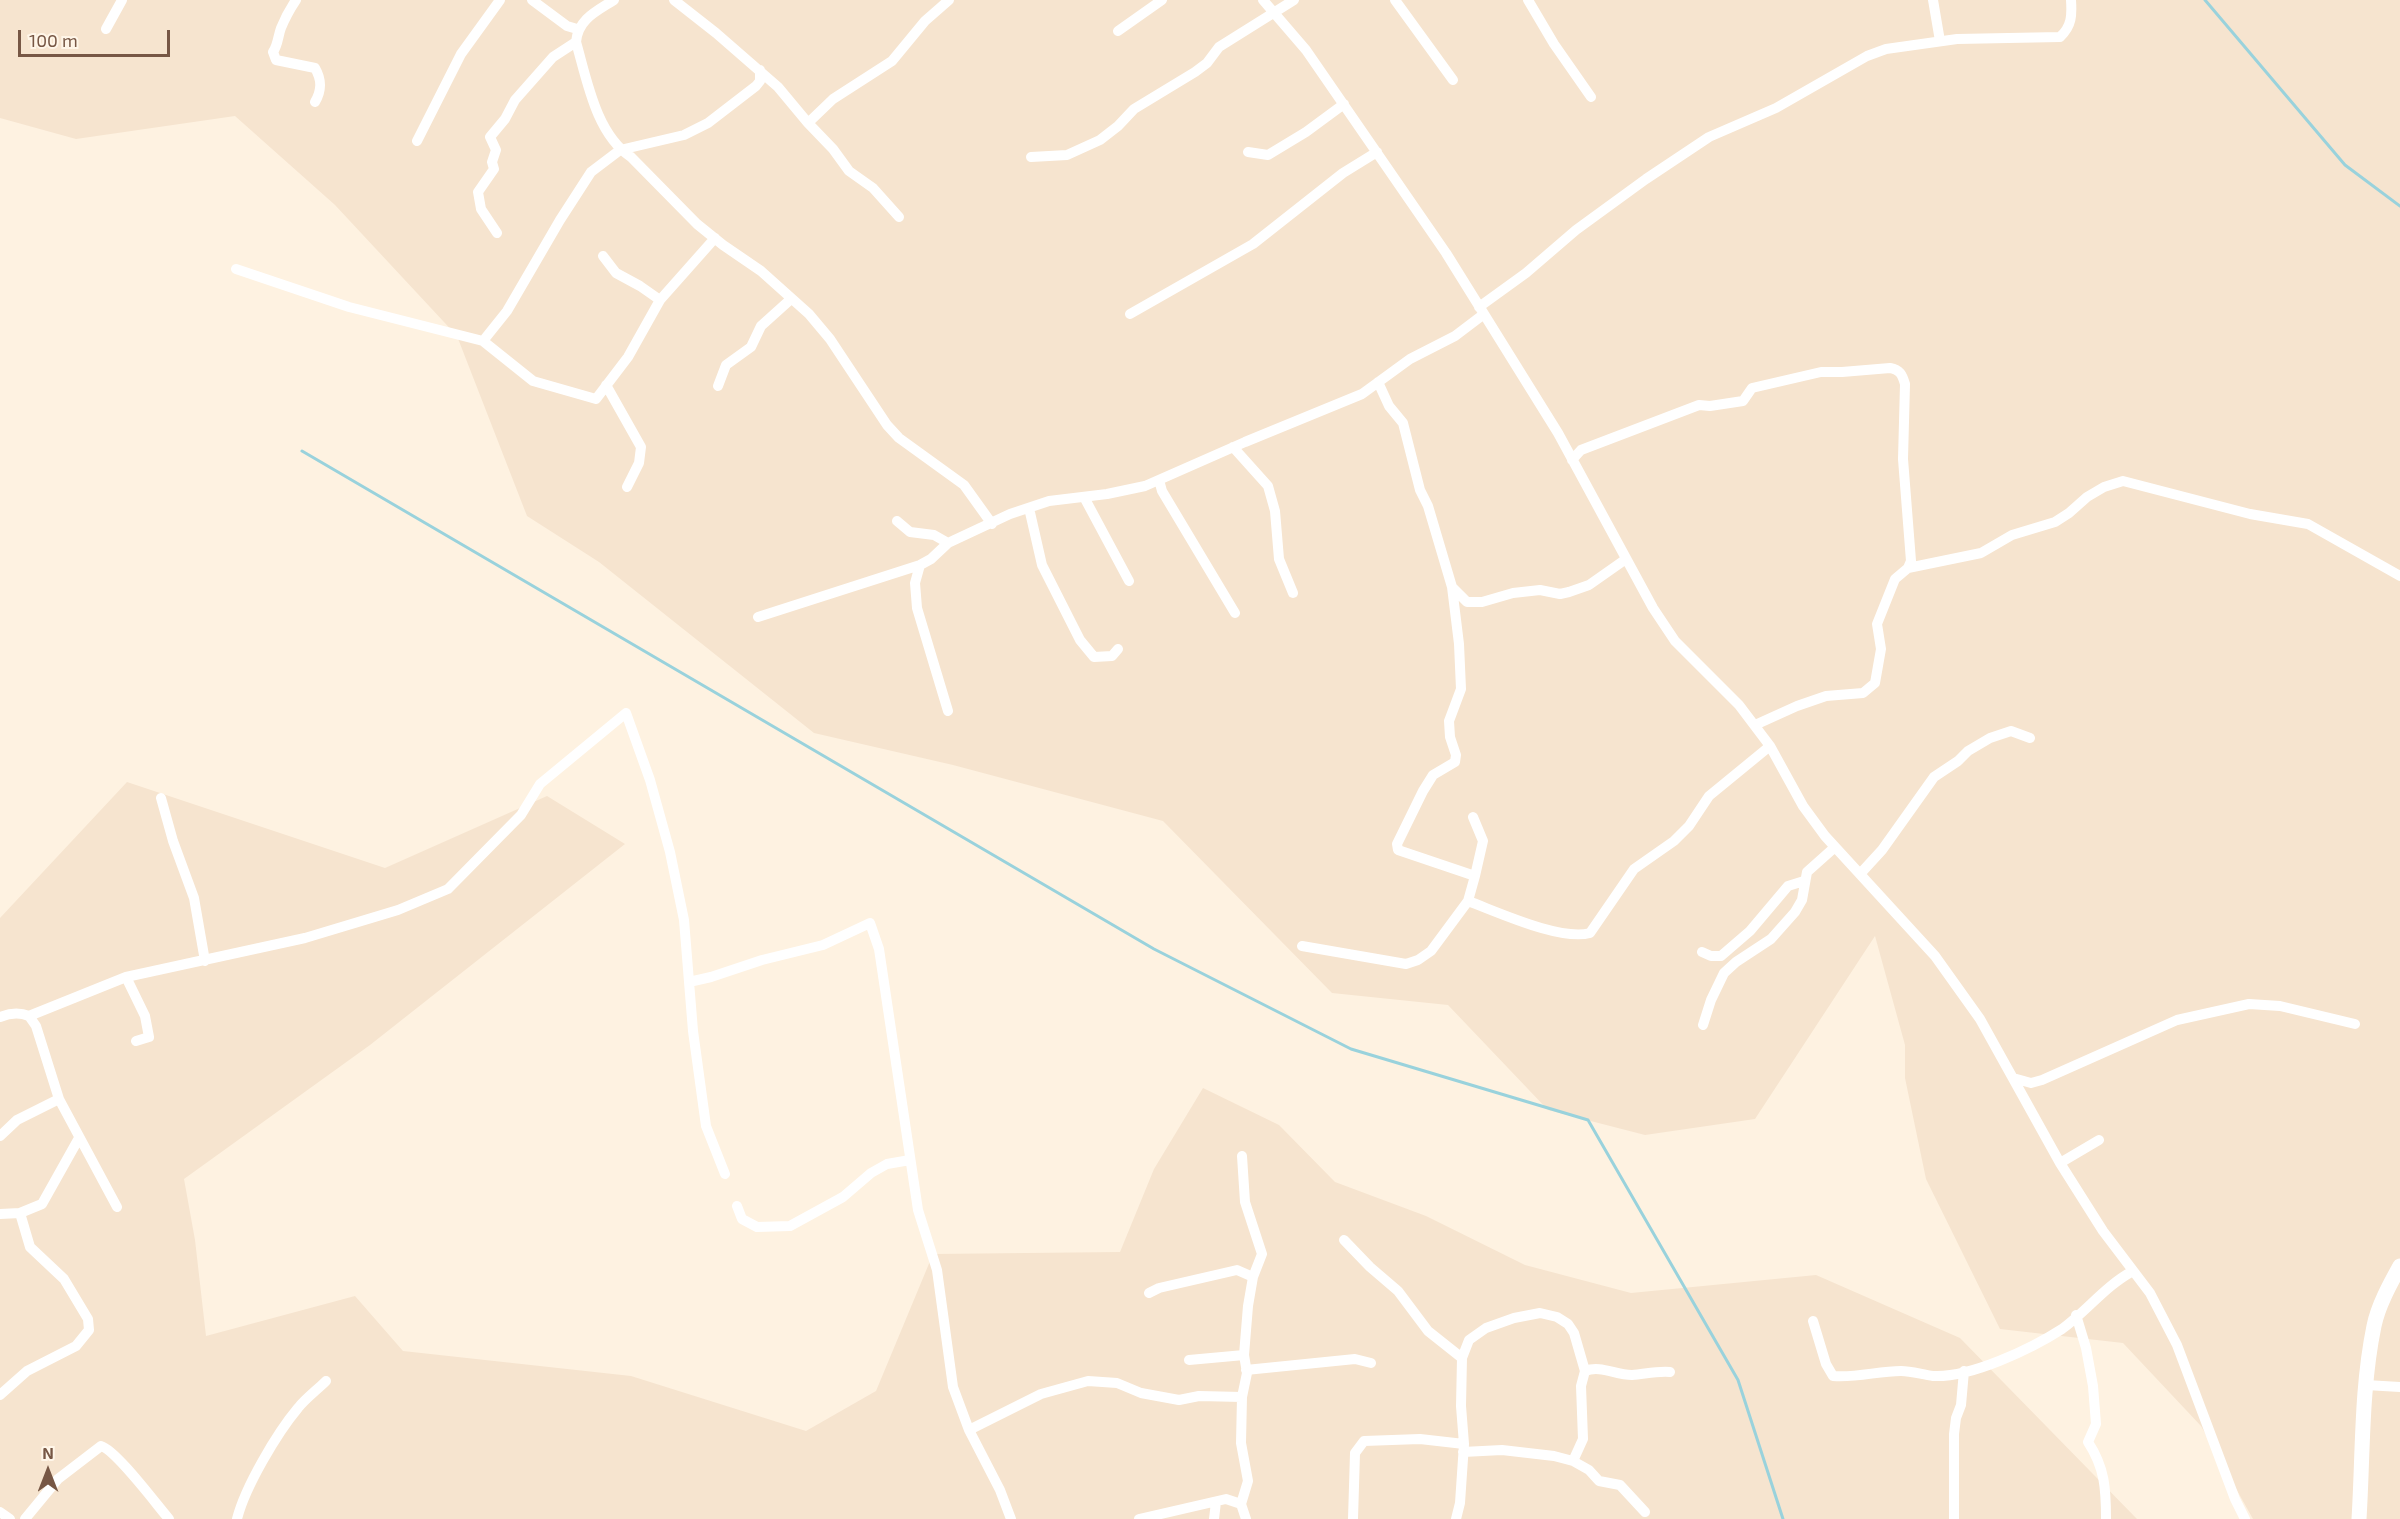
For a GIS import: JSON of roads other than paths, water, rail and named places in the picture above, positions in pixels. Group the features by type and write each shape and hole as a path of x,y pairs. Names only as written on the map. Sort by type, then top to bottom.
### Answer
{"main road":[{"path":"2359,1519 2366,1385 2374,1323 2391,1281 2400,1266"}],"street":[{"path":"106,28 122,0"},
{"path":"296,0 287,14 273,52 276,60 315,68 321,84 315,102"},
{"path":"417,141 461,54 500,0"},
{"path":"532,0 567,26 577,29"},
{"path":"614,0 586,18 577,29 576,42 601,120 620,150 631,157 697,224 761,271 809,314 830,339 887,425 899,438 964,485 992,524"},
{"path":"674,0 778,87 833,149 849,171 873,188 899,217"},
{"path":"808,123 833,99 892,62 925,21 949,0"},
{"path":"1118,31 1162,0"},
{"path":"1263,0 1306,50 1446,253 1572,460 1653,608 1675,641 1739,705 1770,746 1803,806 1835,847 1935,956 1980,1019 2060,1163 2103,1231 2150,1293 2177,1345 2235,1499 2245,1519"},
{"path":"1031,157 1067,155 1100,140 1134,110 1201,68 1219,47 1294,0"},
{"path":"1395,0 1453,80"},
{"path":"1528,0 1554,44 1591,97"},
{"path":"1933,0 1940,41"},
{"path":"758,617 920,566 931,560 948,543 1010,514 1049,501 1145,486 1362,393 1410,359 1455,336 1585,224 1646,179 1709,137 1776,108 1866,56 1886,49 1940,41 2060,37 2070,25 2071,0"},
{"path":"497,233 481,209 477,192 494,169 492,162 496,150 490,137 505,119 515,100 554,57 576,42"},
{"path":"483,341 507,311 591,172 620,150 684,135 708,123 756,86 760,81 760,70"},
{"path":"1248,152 1268,155 1306,132 1344,104"},
{"path":"1130,314 1253,244 1343,173 1377,152"},
{"path":"236,269 349,307 483,341 533,381 596,399 628,357 660,300 715,238"},
{"path":"603,255 616,273 660,300"},
{"path":"718,386 726,365 751,347 761,326 791,298"},
{"path":"1572,460 1581,450 1612,437 1699,405 1710,406 1743,400 1752,388 1780,380 1821,372 1890,368 1897,369 1901,373 1905,384 1903,459 1911,561 1908,568 1895,579 1877,624 1881,649 1875,682 1863,693 1826,696 1755,725"},
{"path":"1378,382 1389,406 1403,423 1420,489 1428,506 1452,587 1459,644 1461,689 1449,721 1450,736 1456,755 1455,762 1433,775 1397,844 1398,850 1475,876"},
{"path":"606,385 641,447 639,463 627,487"},
{"path":"1233,447 1268,486 1275,511 1279,559 1293,593"},
{"path":"1159,480 1162,491 1235,613"},
{"path":"1908,568 1981,553 2012,535 2055,522 2104,486 2123,482 2250,514 2308,524 2400,576"},
{"path":"1084,497 1129,581"},
{"path":"1029,508 1042,565 1080,640 1094,657 1112,656 1118,649"},
{"path":"897,521 910,532 934,535 948,543"},
{"path":"1452,587 1467,602 1540,590 1560,594 1589,585 1626,559"},
{"path":"920,566 915,583 917,608 948,711"},
{"path":"0,1017 10,1013 30,1016 126,977 305,938 398,910 448,889 521,815 540,784 626,713 650,780 670,852 684,920 693,1031 706,1126 725,1174"},
{"path":"1860,874 1882,850 1934,777 1959,762 1968,751 1990,738 2011,730 2030,738"},
{"path":"1468,901 1544,928 1578,935 1590,933 1634,869 1674,841 1689,826 1709,796 1770,746"},
{"path":"161,798 173,842 194,898 205,961"},
{"path":"1302,946 1406,964 1419,960 1431,951 1468,901 1481,858 1483,842 1473,817"},
{"path":"1703,1025 1711,1000 1724,973 1736,962 1771,939 1795,912 1802,900 1807,872 1835,847"},
{"path":"1702,952 1711,956 1721,956 1750,931 1788,886 1804,880"},
{"path":"689,982 823,945 870,923 879,949 918,1210 937,1270 953,1387 969,1430 1000,1490 1011,1519"},
{"path":"126,977 145,1016 149,1037 136,1041"},
{"path":"2013,1078 2031,1083 2042,1080 2177,1020 2249,1004 2280,1006 2355,1024"},
{"path":"30,1016 36,1026 58,1099 117,1207"},
{"path":"0,1136 17,1120 58,1099"},
{"path":"0,1214 20,1213 42,1204 79,1138"},
{"path":"2060,1163 2099,1140"},
{"path":"1242,1156 1245,1202 1262,1254 1253,1277 1244,1355 1246,1370 1240,1443 1248,1481 1241,1504 1246,1519"},
{"path":"737,1206 742,1219 757,1227 790,1226 843,1197 871,1173 887,1164 910,1160"},
{"path":"2,1389 27,1371 76,1346 89,1330 88,1319 64,1279 30,1247 20,1213"},
{"path":"1344,1239 1370,1268 1398,1291 1428,1332 1462,1358"},
{"path":"1149,1293 1159,1288 1237,1270 1253,1277"},
{"path":"1813,1322 1826,1364 1833,1376 1853,1378 1903,1371 1935,1376 1972,1371 2039,1342 2064,1327 2115,1281 2133,1271"},
{"path":"1456,1519 1460,1503 1464,1448 1461,1406 1462,1358 1469,1340 1486,1328 1514,1318 1540,1313 1557,1317 1568,1324 1574,1333 1585,1371 1581,1386 1583,1439 1573,1461"},
{"path":"2076,1316 2086,1348 2093,1386 2096,1425 2088,1442 2100,1460 2105,1486 2106,1519"},
{"path":"1189,1360 1244,1355"},
{"path":"1246,1370 1355,1359 1371,1363"},
{"path":"1585,1371 1594,1368 1632,1375 1650,1371 1670,1372"},
{"path":"1954,1519 1954,1434 1956,1418 1961,1405 1964,1371"},
{"path":"237,1519 241,1503 279,1436 299,1407 326,1381"},
{"path":"969,1430 1041,1394 1088,1381 1117,1383 1141,1393 1179,1400 1199,1396 1242,1397"},
{"path":"2366,1385 2400,1387"},
{"path":"1353,1519 1354,1453 1364,1441 1420,1438 1464,1448 1554,1456 1573,1461 1589,1470 1599,1481 1620,1485 1645,1512"},
{"path":"25,1519 58,1479 101,1446 107,1448 119,1460 169,1519"},
{"path":"1139,1519 1226,1499 1241,1504"},
{"path":"1214,1519 1216,1502"},
{"path":"0,1512 10,1519"}],"waterway":[{"path":"2205,0 2345,165 2400,206"},
{"path":"302,451 1154,949 1351,1049 1588,1120 1738,1380 1783,1519"}]}
